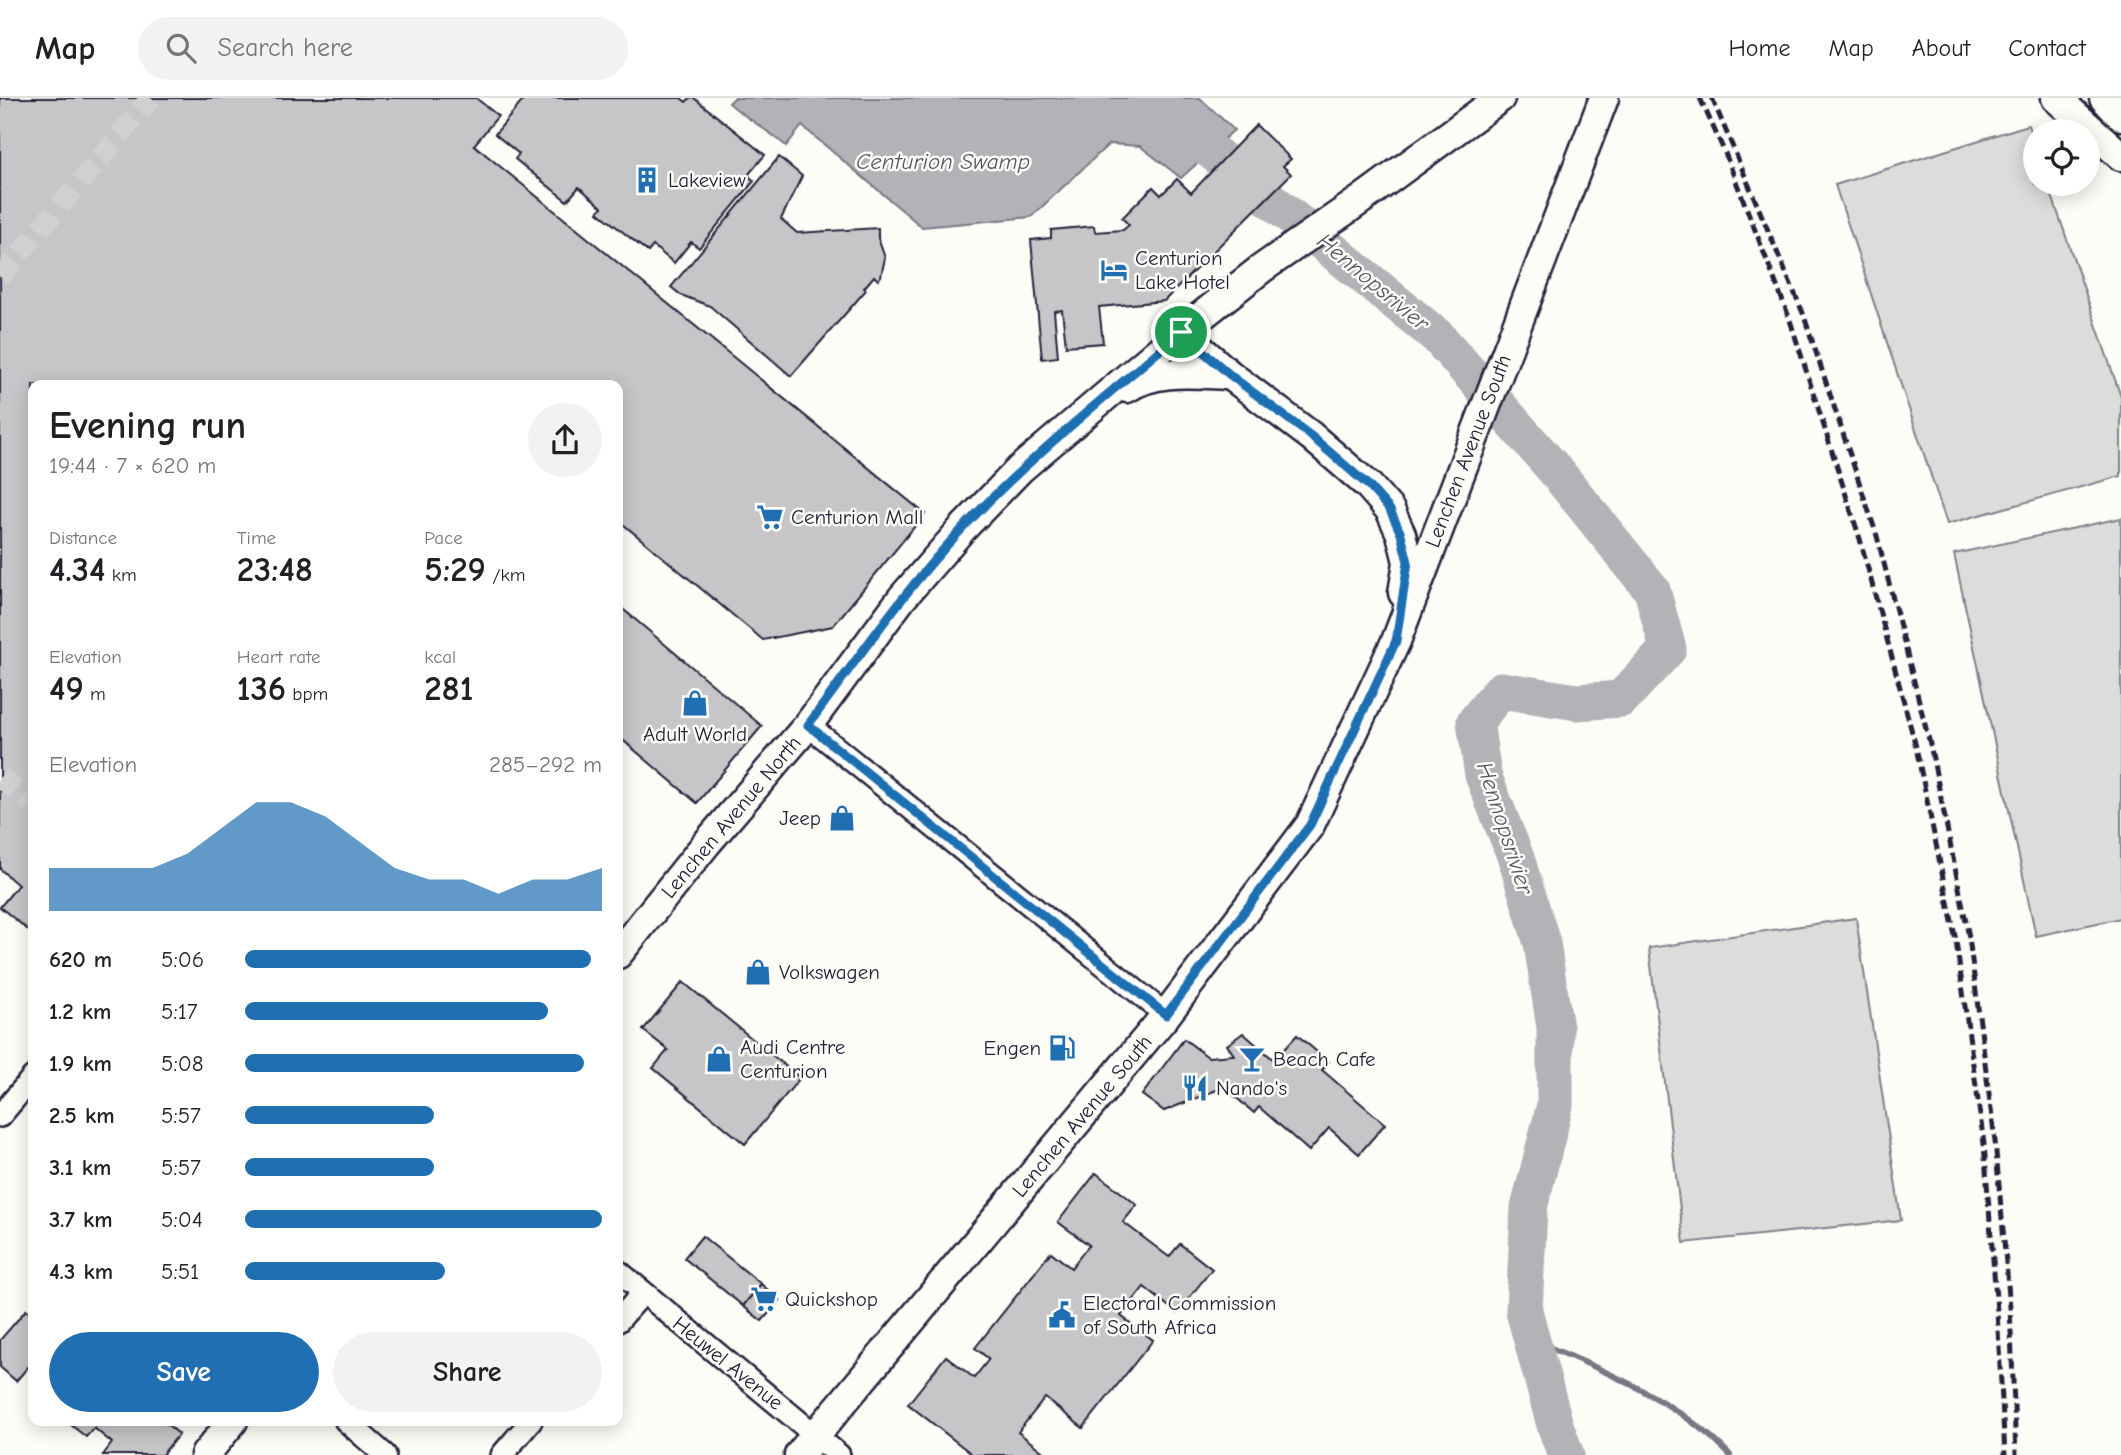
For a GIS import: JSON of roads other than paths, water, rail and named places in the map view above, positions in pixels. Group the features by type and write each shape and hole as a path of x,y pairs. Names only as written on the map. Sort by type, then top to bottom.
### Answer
{"main road":[{"name":"Lenchen Avenue North","path":"623,948 706,844 808,725 902,598 962,529 1025,465 1181,332 1261,269 1500,98"},
{"name":"Lenchen Avenue South","path":"808,1445 1166,1015 1310,825 1396,641 1604,98"},
{"path":"2056,98 2121,156"},
{"path":"2104,98 2121,116"},
{"path":"1181,332 1230,375 1311,436 1369,486 1390,510 1401,534 1408,562 1396,641"},
{"path":"1080,419 1136,382 1184,373 1230,375"},
{"path":"205,1455 229,1426"}],"street":[{"path":"808,725 1166,1015"},
{"path":"0,1116 28,1083"},
{"name":"Heuwel Avenue","path":"623,1275 808,1445 839,1455"},
{"path":"623,1315 643,1293"},
{"path":"352,1426 385,1455"},
{"path":"502,1455 527,1426"}],"water":[{"name":"Centurion Swamp","path":"734,98 1200,98 1234,130 1181,178 1140,146 1109,144 1031,217 922,227 802,126 786,146 729,103"}],"waterway":[{"name":"Hennopsrivier","path":"1153,98 1177,123 1438,337 1555,470 1652,590 1668,649 1621,699 1577,702 1501,690 1475,722 1483,775 1516,858 1542,943 1555,1028 1555,1105 1529,1208 1524,1311 1555,1425 1566,1455"},
{"path":"1532,1340 1611,1375 1663,1402 1709,1435 1730,1455"}],"tunnel":[{"path":"0,277 151,98"},
{"path":"0,777 28,800"}],"railway":[{"path":"1700,98 1725,153 1789,317 1860,539 1916,747 1956,941 1984,1144 2005,1455"},
{"path":"1712,98 1803,313 1877,536 1930,744 1969,937 1995,1141 2010,1307 2016,1455"}],"place":[{"name":"Lakeview","path":"647,180"},
{"name":"Centurion Lake Hotel","path":"1114,270"},
{"name":"Centurion Mall","path":"770,517"},
{"name":"Adult World","path":"695,703"},
{"name":"Jeep","path":"842,818"},
{"name":"Volkswagen","path":"758,972"},
{"name":"Engen","path":"1062,1048"},
{"name":"Audi Centre Centurion","path":"719,1059"},
{"name":"Beach Cafe","path":"1252,1059"},
{"name":"Nando's","path":"1195,1088"},
{"name":"Quickshop","path":"764,1299"},
{"name":"Electoral Commission of South Africa","path":"1062,1315"}]}
